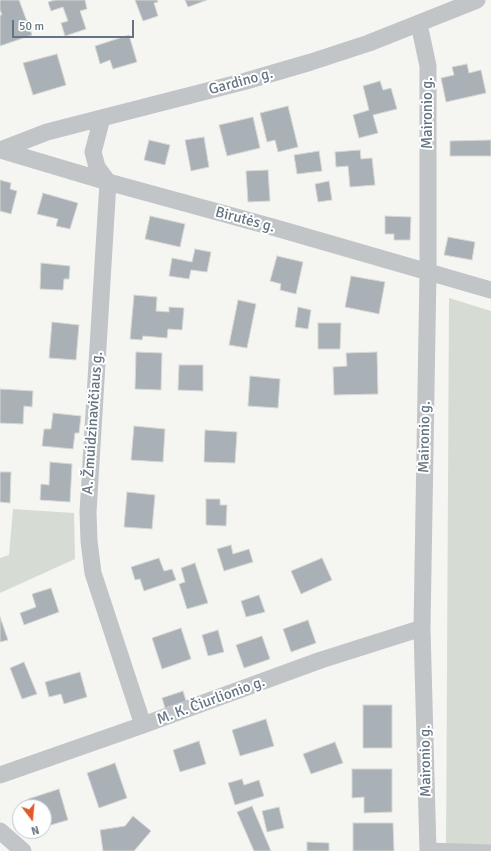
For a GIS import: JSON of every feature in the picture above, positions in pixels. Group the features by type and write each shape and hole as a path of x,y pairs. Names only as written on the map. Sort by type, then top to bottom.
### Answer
{"street":[{"name":"Gardino g.","path":"0,150 47,132 282,71 370,42 477,0"},
{"name":"Maironio g.","path":"419,24 428,66 428,272 422,628 428,849"},
{"path":"102,118 93,152 97,168 108,182"},
{"name":"Birutės g.","path":"0,150 491,290"},
{"name":"A. Žmuidzinavičiaus g.","path":"108,182 88,512 89,541 93,573 143,726"},
{"name":"M. K. Čiurlionio g.","path":"0,775 143,726 321,660 422,628"},
{"path":"0,831 22,851"}],"lane":[{"path":"428,849 491,849"}],"shaded area":[{"path":"449,298 491,311 491,851 446,851"},
{"path":"13,509 74,513 75,559 0,593 0,558 9,555"}],"building":[{"path":"0,0 19,0 32,35 0,46 0,15 2,15 0,10"},
{"path":"55,0 85,0 87,9 80,11 86,29 65,36 61,23 68,21 63,7 51,11 48,2"},
{"path":"135,0 157,0 158,2 154,3 158,16 143,21"},
{"path":"185,0 207,0 188,7"},
{"path":"129,35 137,62 113,69 110,60 100,64 95,46"},
{"path":"57,54 66,85 33,95 23,63"},
{"path":"467,64 469,73 481,70 486,93 446,102 441,78 454,75 452,67"},
{"path":"380,81 383,90 391,88 397,109 373,115 378,133 359,138 353,115 369,110 363,86"},
{"path":"288,106 298,147 278,152 275,140 267,142 260,113"},
{"path":"253,117 260,148 227,156 219,125"},
{"path":"204,137 209,167 191,171 185,140"},
{"path":"149,140 170,145 165,165 144,160"},
{"path":"491,140 491,156 450,156 450,141"},
{"path":"360,150 361,159 372,158 375,185 350,187 348,166 336,167 335,152"},
{"path":"319,151 322,171 297,174 294,155"},
{"path":"268,170 270,201 248,202 246,171"},
{"path":"0,180 11,183 10,189 17,191 11,214 0,211"},
{"path":"329,181 332,200 318,202 315,184"},
{"path":"43,193 78,203 70,229 56,226 58,219 37,214"},
{"path":"150,216 185,224 180,247 145,239"},
{"path":"385,216 411,217 410,240 394,240 394,234 385,234"},
{"path":"448,237 475,242 472,260 444,255"},
{"path":"195,249 211,252 207,272 191,270 189,279 169,276 172,258 192,262"},
{"path":"277,256 303,262 296,294 280,290 281,284 270,281"},
{"path":"41,263 70,266 69,279 64,279 63,290 40,289"},
{"path":"351,276 385,282 379,314 345,307"},
{"path":"134,295 157,297 156,311 169,312 169,307 184,308 182,330 168,329 167,338 143,336 142,340 130,339"},
{"path":"238,300 256,304 247,348 229,345"},
{"path":"298,307 311,310 308,329 295,327"},
{"path":"52,322 79,325 76,360 49,358"},
{"path":"318,323 341,323 340,349 318,349"},
{"path":"136,352 162,353 161,390 135,389"},
{"path":"377,352 378,394 334,395 333,367 347,366 346,353"},
{"path":"179,365 203,365 203,391 178,390"},
{"path":"250,376 280,379 278,408 248,406"},
{"path":"0,389 33,391 32,407 24,406 23,424 0,423"},
{"path":"53,413 81,416 79,433 75,433 73,449 42,446 44,429 51,429"},
{"path":"134,426 165,429 163,462 131,460"},
{"path":"205,430 237,432 235,463 204,462"},
{"path":"50,462 72,464 70,502 40,500 41,484 49,485"},
{"path":"0,472 11,472 10,503 0,502"},
{"path":"127,492 155,495 152,529 124,527"},
{"path":"206,499 220,499 220,505 227,505 226,526 206,525"},
{"path":"231,545 233,554 249,549 253,562 224,571 217,549"},
{"path":"159,558 164,571 172,569 176,580 144,591 140,579 135,580 131,567"},
{"path":"322,558 332,580 301,594 291,571"},
{"path":"195,563 208,603 187,609 179,584 185,582 181,568"},
{"path":"51,588 59,612 24,625 20,613 36,607 32,594"},
{"path":"259,595 265,612 246,617 241,601"},
{"path":"0,617 8,640 0,642"},
{"path":"308,620 316,643 291,652 283,629"},
{"path":"181,628 191,659 162,669 152,638"},
{"path":"218,630 224,652 208,656 202,635"},
{"path":"262,636 270,659 244,668 236,645"},
{"path":"24,662 37,694 22,699 10,668"},
{"path":"80,672 87,697 64,704 61,694 49,697 45,682"},
{"path":"183,691 186,701 165,708 162,698"},
{"path":"363,705 392,705 392,748 363,748"},
{"path":"266,719 274,746 240,756 232,730"},
{"path":"199,741 206,764 180,772 173,750"},
{"path":"335,742 343,763 311,774 303,754"},
{"path":"115,763 127,798 99,808 87,773"},
{"path":"352,769 392,769 392,812 364,813 364,797 352,798"},
{"path":"242,779 244,785 259,780 264,796 235,805 228,783"},
{"path":"59,789 68,820 52,825 52,799 28,799"},
{"path":"252,806 271,851 254,851 237,812"},
{"path":"279,807 284,828 267,832 262,811"},
{"path":"133,816 151,831 134,851 103,851 100,830 125,826"},
{"path":"353,823 393,823 394,851 353,851"},
{"path":"307,842 329,843 329,851 307,851"}]}
